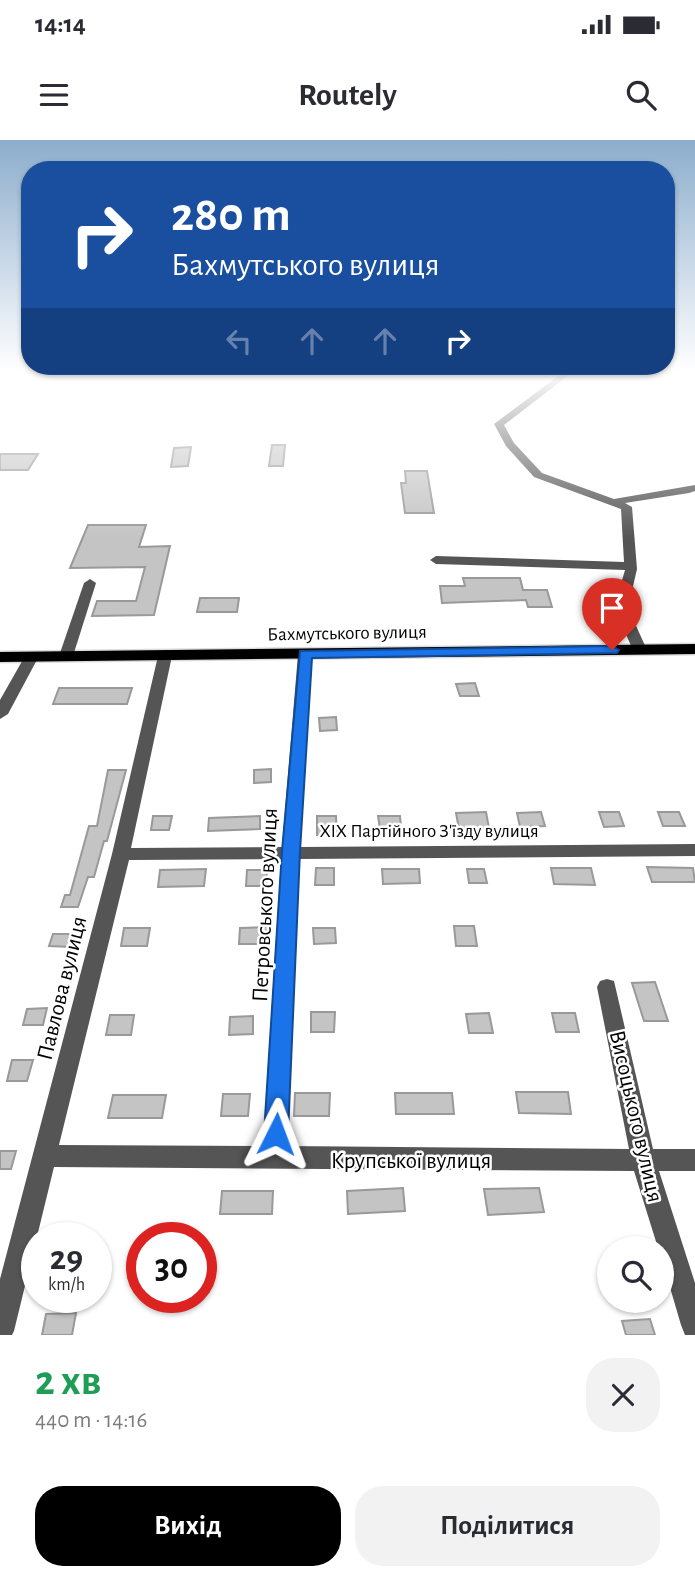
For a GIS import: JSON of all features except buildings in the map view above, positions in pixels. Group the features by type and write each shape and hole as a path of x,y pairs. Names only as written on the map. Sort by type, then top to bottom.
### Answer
{"main road":[{"name":"Бахмутського вулиця","path":"0,656 695,649"}],"street":[{"path":"501,427 510,444 538,475 626,507 631,565 621,608 640,649"},
{"path":"615,502 638,496 680,493 695,488"},
{"path":"436,560 631,565"},
{"path":"66,656 90,583"},
{"name":"Петровського вулиця","path":"274,1159 305,654"},
{"path":"0,714 32,656"},
{"name":"Павлова вулиця","path":"0,1331 121,854 166,656"},
{"name":"XIX Партійного З'їзду вулиця","path":"121,854 695,850"},
{"name":"Висоцького вулиця","path":"607,987 643,1160 695,1325"},
{"name":"Крупської вулиця","path":"44,1156 695,1160"}],"route":[{"path":"276,1134 305,654 612,650"}]}
